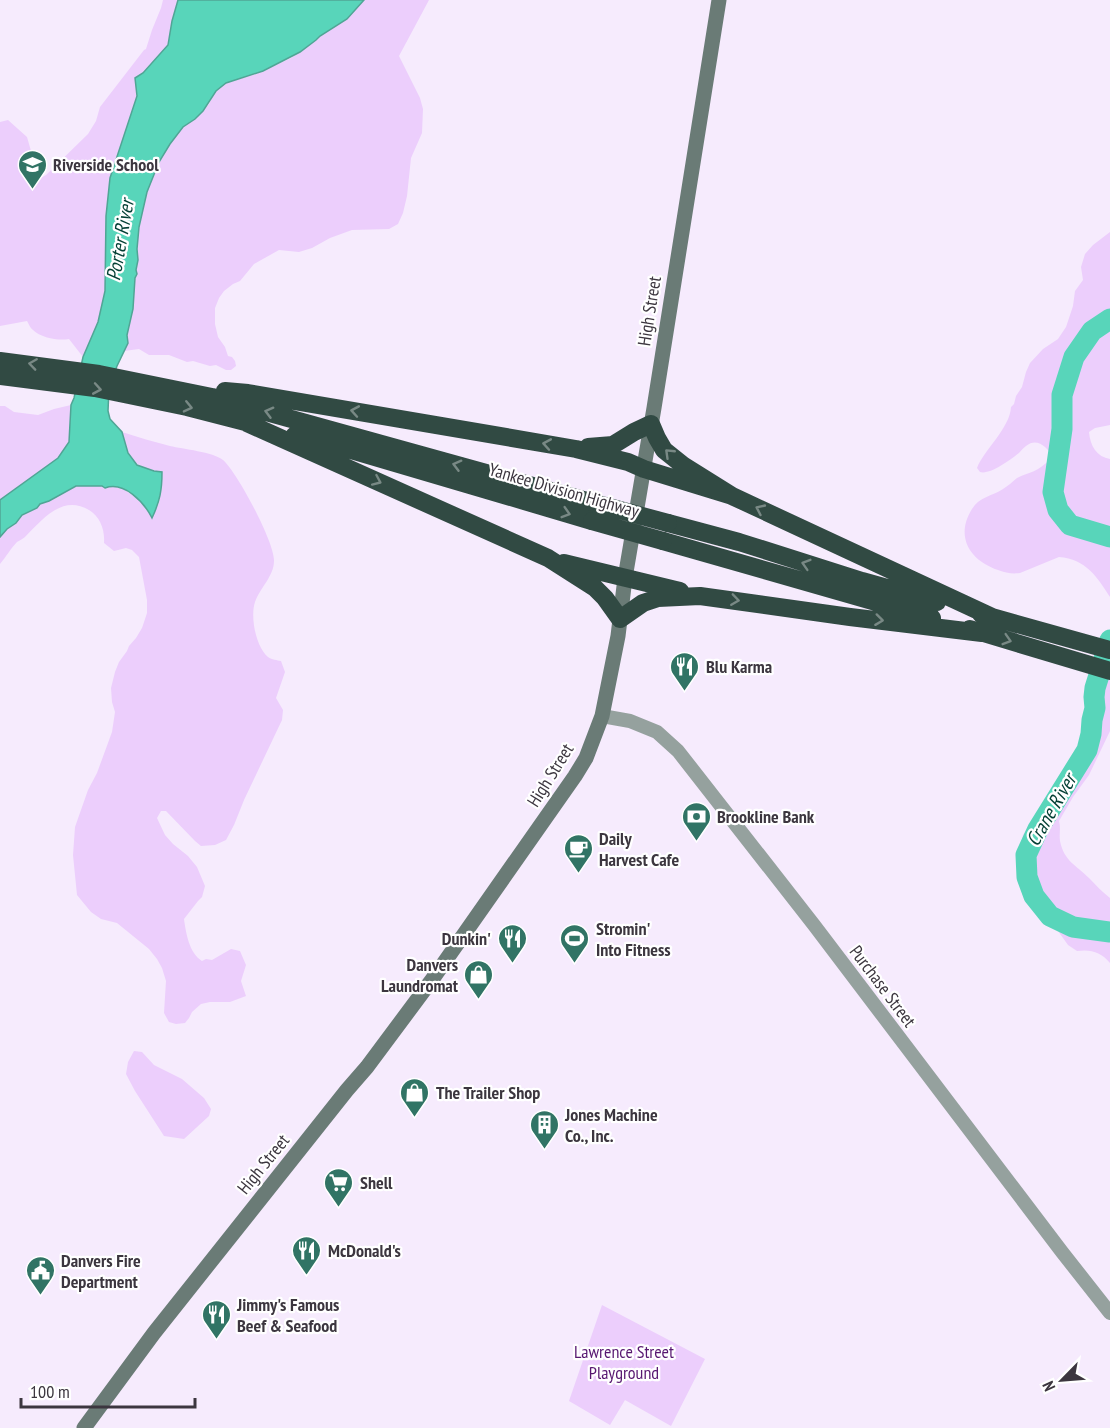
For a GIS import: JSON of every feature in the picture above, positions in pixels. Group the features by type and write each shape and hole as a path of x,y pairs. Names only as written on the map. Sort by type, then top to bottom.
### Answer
{"highway":[{"name":"Yankee Division Highway","path":"0,361 64,376 131,387 169,387 244,405 739,542 859,588"},
{"name":"Yankee Division Highway","path":"0,376 64,376"},
{"name":"Yankee Division Highway","path":"131,387 187,407 332,444 663,541 859,588 913,604 982,633 1110,671"},
{"path":"169,387 248,393 576,449 628,462 732,496"},
{"path":"247,423 548,558 595,588 620,619 643,603 658,598 700,596"},
{"path":"576,449 613,445 651,424 664,450 684,466 732,496 870,561 913,604"},
{"path":"548,558 700,596 850,616 913,604"},
{"name":"Yankee Division Highway","path":"913,604 992,617 1110,650"}],"main road":[{"name":"High Street","path":"84,1428 154,1333 367,1067 434,977 586,758 602,716 620,619 719,0"}],"street":[{"name":"Purchase Street","path":"602,716 630,721 657,732 678,751 1110,1313"}],"green space":[{"path":"163,0 178,0 168,45 135,79 137,96 110,178 106,216 105,291 98,322 83,357 69,339 45,337 36,333 27,321 0,326 0,122 8,120 27,137 39,179 46,175 88,134 96,121 100,107 146,49"},
{"path":"364,0 429,0 399,56 420,98 423,109 422,133 411,158 407,196 398,224 389,229 352,230 299,252 279,250 254,264 240,281 224,291 215,308 218,337 228,356 235,361 236,366 231,370 216,365 187,362 169,355 149,355 139,349 124,351 128,343 127,335 133,309 139,227 147,192 166,150 183,127 209,104 215,91 226,83 256,74 291,58 347,19"},
{"path":"1110,232 1110,425 1095,428 1089,432 1095,450 1101,456 1110,459 1110,597 1090,570 1068,558 1059,557 1020,573 1004,572 988,566 979,560 968,546 965,529 967,519 978,502 1003,489 1017,478 1038,469 1053,457 1045,447 1038,443 1030,443 1011,459 994,469 980,472 977,468 1002,431 1030,363 1043,349 1058,339 1066,327 1075,291 1083,280 1081,267 1085,254"},
{"path":"71,405 69,442 58,458 0,500 0,406 5,406 14,412 38,415"},
{"path":"122,432 218,457 237,478 262,524 273,552 272,572 255,602 253,616 255,631 264,652 270,658 281,661 285,672 276,698 283,710 282,720 226,840 215,845 201,846 166,811 161,811 157,818 165,835 197,867 205,886 202,897 184,919 194,953 202,961 212,960 231,949 240,951 246,965 241,981 246,996 230,1002 201,1004 185,1023 176,1024 169,1022 164,1013 166,981 157,959 149,949 117,923 101,919 91,912 77,895 73,855 75,827 112,732 115,712 111,688 115,672 119,662 142,628 147,613 147,600 139,557 126,548 114,551 104,543 103,528 96,516 89,510 70,505 53,511 17,542 0,564 0,537 7,529 22,515 76,486 112,486 123,489 140,500 152,517 159,503 162,486 154,471 139,465 131,458"},
{"path":"1110,634 1110,731 1089,775 1059,821 1060,841 1064,853 1110,898 1110,963 1095,952 1077,951 1068,945 1053,924 1041,915 1029,900 1020,877 1019,857 1023,835 1041,808 1064,782 1083,745 1091,711 1088,704 1090,691 1100,665 1104,645"},
{"path":"134,1051 142,1052 154,1065 182,1079 204,1098 211,1109 209,1116 184,1139 164,1136 135,1091 126,1074 128,1062"},
{"name":"Lawrence Street Playground","path":"602,1305 705,1359 671,1426 625,1400 610,1425 569,1401"}],"water":[{"name":"Porter River","path":"178,0 364,0 347,19 300,52 263,71 226,83 216,91 203,111 183,127 159,162 147,192 139,227 137,274 127,335 128,343 109,388 108,411 110,419 122,432 128,453 137,465 162,472 160,495 152,518 133,494 119,487 76,486 22,515 0,537 0,500 58,458 69,442 71,405 83,357 98,322 105,291 106,216 110,178 137,96 135,78 143,73 168,45"}],"waterway":[{"name":"Crane River","path":"1110,319 1092,331 1074,357 1062,395 1062,429 1053,492 1058,510 1070,525 1110,537"},
{"name":"Crane River","path":"1110,640 1095,688 1095,708 1087,750 1038,829 1026,855 1027,877 1034,896 1050,916 1073,927 1110,932"}],"place":[{"name":"Riverside School","path":"32,190"},
{"name":"Blu Karma","path":"685,692"},
{"name":"Brookline Bank","path":"696,842"},
{"name":"Daily Harvest Cafe","path":"578,874"},
{"name":"Dunkin'","path":"512,964"},
{"name":"Stromin' Into Fitness","path":"575,964"},
{"name":"Danvers Laundromat","path":"479,1000"},
{"name":"The Trailer Shop","path":"415,1118"},
{"name":"Jones Machine Co., Inc.","path":"544,1150"},
{"name":"Shell","path":"339,1208"},
{"name":"McDonald's","path":"307,1276"},
{"name":"Danvers Fire Department","path":"40,1296"},
{"name":"Jimmy's Famous Beef & Seafood","path":"216,1340"}]}
